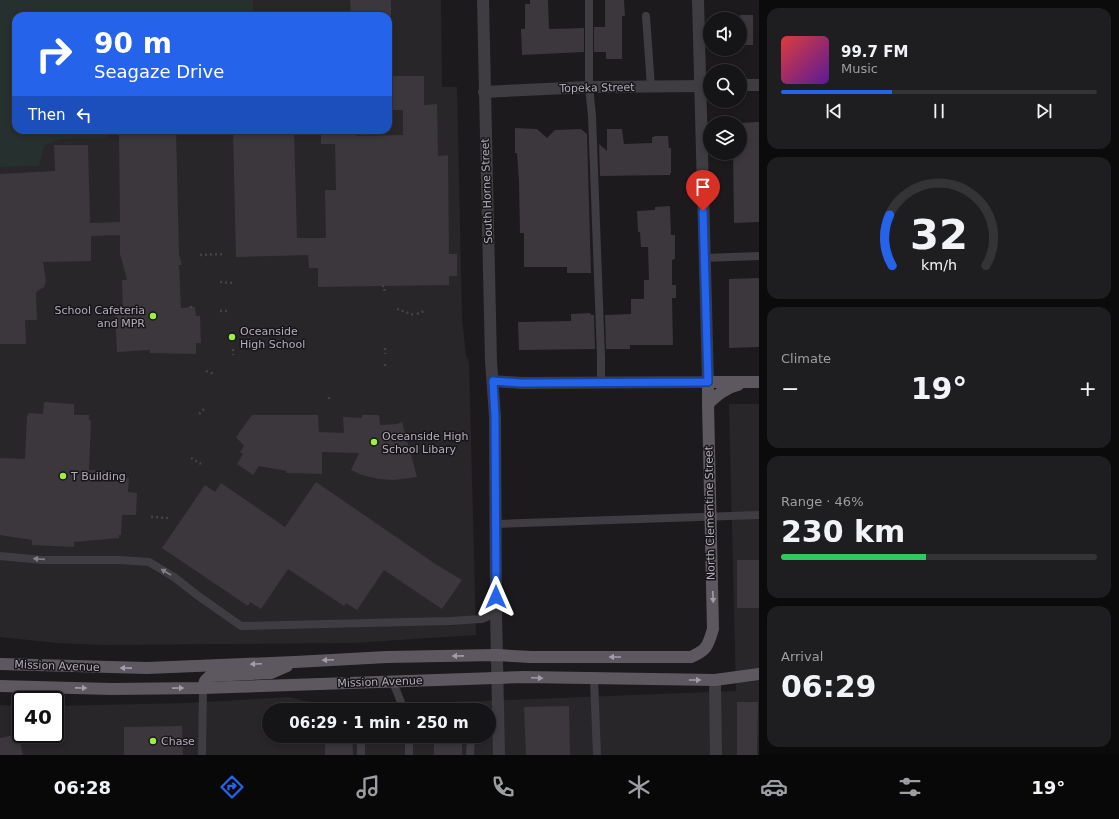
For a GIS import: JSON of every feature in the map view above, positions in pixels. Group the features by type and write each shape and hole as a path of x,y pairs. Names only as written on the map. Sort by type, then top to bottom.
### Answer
{"main road":[{"path":"708,382 757,382"},
{"name":"North Clementine Street","path":"708,382 710,517 714,629 709,643"},
{"path":"708,404 718,393 731,386 757,382"},
{"name":"Mission Avenue","path":"0,664 147,668 388,657 497,655 531,657 691,657 703,652 709,643"},
{"path":"203,688 205,681 210,676 270,673 295,662"},
{"name":"Mission Avenue","path":"0,686 110,689 203,688 524,677 716,680 759,674"}],"street":[{"name":"South Horne Street","path":"483,0 484,92 495,417 496,613 499,755"},
{"path":"698,0 703,64"},
{"path":"747,85 759,85"},
{"name":"Topeka Street","path":"484,92 589,87 703,86"},
{"path":"493,381 521,383 708,382 704,258 705,108"},
{"path":"716,680 716,755"}],"lane":[{"path":"589,0 589,87 596,217 601,382"},
{"path":"646,16 652,87"},
{"path":"704,258 759,256"},
{"path":"496,524 759,515"},
{"path":"0,556 42,560 120,560 149,562 174,577 241,626 450,621 482,619 496,613"},
{"path":"594,679 597,755"},
{"path":"393,682 401,703"},
{"path":"202,755 203,688"},
{"path":"360,743 361,755"},
{"path":"409,743 409,755"},
{"path":"470,755 471,743"}],"path":[{"path":"200,255 224,254"},
{"path":"220,282 233,282"},
{"path":"382,286 384,286 385,294"},
{"path":"397,309 415,314 424,311"},
{"path":"220,311 228,311"},
{"path":"385,348 385,354"},
{"path":"233,350 233,355"},
{"path":"206,371 214,374"},
{"path":"329,397 329,402"},
{"path":"199,414 205,408"},
{"path":"192,458 200,464"},
{"path":"151,517 170,518"}],"shaded area":[{"name":"Oceanside High School","path":"0,0 441,0 442,87 457,87 462,318 466,356 469,362 476,635 353,643 104,645 57,643 0,637"},
{"path":"0,0 253,0 253,12 12,12 12,134 107,134 107,138 60,139 44,146 39,166 0,167"},
{"path":"729,404 759,404 759,755 0,755 0,705 12,706 12,743 64,743 64,706 186,703 289,697 312,703 262,703 262,743 496,743 496,703 429,703 736,691"}],"building":[{"path":"350,0 391,0 391,12 351,12"},
{"path":"530,0 548,0 549,29 584,28 584,52 522,55 521,29 525,29 525,4 530,4"},
{"path":"605,0 624,0 625,16 622,16 622,59 606,59 606,52 594,52 594,27 605,27"},
{"path":"747,15 753,15 753,45 747,45"},
{"path":"392,76 424,76 424,105 437,104 438,156 448,155 449,254 457,254 457,276 449,276 449,285 318,287 318,268 309,268 308,255 236,257 233,134 294,134 297,238 326,238 325,190 336,190 335,144 321,144 321,134 356,134 356,136 403,135 403,110 392,110"},
{"path":"759,122 759,222 734,223 733,160 747,160 747,123"},
{"path":"515,128 537,129 547,138 555,130 581,129 587,134 591,273 567,273 567,267 524,267 524,233 520,233 519,182 517,153 515,153"},
{"path":"607,129 622,129 624,144 652,143 652,137 654,136 668,136 669,148 671,148 670,175 600,176 599,144 607,151"},
{"path":"119,134 176,134 179,255 182,265 179,265 181,308 195,307 196,316 200,316 201,343 196,343 196,354 150,353 150,350 117,352 115,313 123,313 122,280 127,280 120,254 120,235 91,236 91,261 43,262 46,281 44,287 36,292 37,320 25,320 26,344 0,344 0,174 55,171 54,145 88,145 90,223 120,222"},
{"path":"670,206 671,235 675,235 675,259 672,260 672,285 676,285 676,298 672,298 673,345 630,345 630,349 606,349 605,315 631,314 631,299 644,299 644,280 649,280 648,247 641,247 640,232 638,232 637,211 655,210 655,207"},
{"path":"759,278 759,347 729,348 729,279"},
{"path":"590,313 591,315 594,315 595,349 519,350 518,322 571,321 571,314"},
{"name":"T Building","path":"44,402 74,404 74,415 89,415 89,420 91,421 89,470 105,471 104,474 126,474 126,478 129,478 128,492 137,493 136,515 122,515 121,535 119,535 119,538 74,542 74,547 32,545 32,540 0,535 0,458 25,459 28,413 43,414"},
{"path":"252,415 318,415 319,432 344,433 343,417 362,418 362,415 379,415 380,425 397,424 402,422 417,477 394,480 379,479 362,475 351,470 359,453 322,452 322,474 286,473 287,471 259,466 253,475 237,464 243,454 240,452 244,446 236,437"},
{"path":"316,482 434,563 462,580 442,609 384,570 357,610 346,603 344,606 288,569 261,609 250,602 248,606 162,548 205,485 215,492 221,483 285,527"},
{"path":"737,560 759,560 759,608 737,608"},
{"path":"737,702 758,702 757,755 737,755"},
{"path":"569,706 570,755 526,755 524,707"},
{"name":"Chase","path":"182,726 183,755 124,755 124,727"},
{"path":"12,735 12,743 20,743 23,755 0,755 0,738"},
{"path":"325,743 352,743 353,755 325,755"},
{"path":"434,743 462,743 462,755 434,755"}],"place":[{"name":"School Cafeteria and MPR","path":"153,316"},
{"name":"Oceanside High School","path":"232,337"},
{"name":"Oceanside High School Libary","path":"374,442"},
{"name":"T Building","path":"63,476"},
{"name":"Chase","path":"153,741"}],"route":[{"path":"496,597 495,417 493,381 521,383 708,382 703,211"}]}
